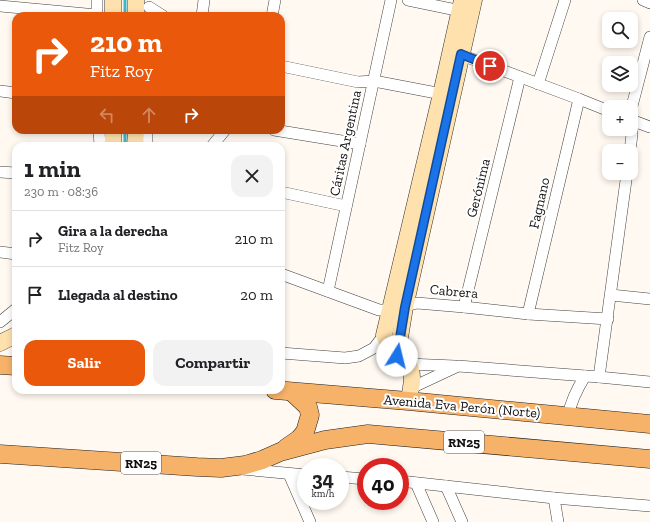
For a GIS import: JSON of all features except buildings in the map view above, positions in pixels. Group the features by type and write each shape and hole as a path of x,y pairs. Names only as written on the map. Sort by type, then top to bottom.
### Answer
{"main road":[{"path":"0,365 12,366"},
{"name":"Avenida Eva Perón (Norte)","path":"285,391 410,394 568,416 650,424"},
{"path":"280,452 299,439 305,432 310,415 308,407 285,392"},
{"name":"RN25","path":"0,454 222,468 245,465 262,460 280,452 326,440 368,434 650,460"}],"street":[{"path":"97,0 97,12"},
{"path":"113,0 113,12"},
{"path":"202,12 204,0"},
{"path":"273,12 275,0"},
{"name":"Cáritas Argentina","path":"328,291 391,0"},
{"path":"285,354 345,358 359,356 374,348 384,335 397,309 466,6 408,0"},
{"path":"538,84 565,0"},
{"path":"643,0 650,3"},
{"path":"0,6 65,12"},
{"path":"144,8 154,12"},
{"path":"634,100 650,38"},
{"path":"456,53 602,108"},
{"path":"285,67 358,82 374,81 446,95"},
{"name":"Gerónima","path":"464,307 520,77"},
{"path":"0,91 12,92"},
{"name":"Fagnano","path":"528,314 579,99"},
{"path":"638,122 650,127"},
{"path":"285,132 360,144"},
{"path":"215,142 222,134"},
{"path":"0,172 12,173"},
{"path":"599,377 626,180"},
{"path":"285,193 346,206"},
{"path":"0,252 12,254"},
{"name":"Cabrera","path":"285,275 379,310 397,309 417,303 608,320"},
{"path":"611,294 650,299"},
{"path":"397,309 402,360"},
{"path":"0,322 12,312"},
{"path":"384,335 389,347 411,372 410,394"},
{"path":"0,343 12,337"},
{"path":"402,360 650,382"},
{"path":"410,394 458,366"},
{"path":"568,416 570,404 575,392 585,376"},
{"path":"222,468 297,474"},
{"path":"289,474 310,522"},
{"path":"409,482 650,508"},
{"path":"416,482 433,522"},
{"path":"446,486 462,522"},
{"path":"554,498 558,522"}],"waterway":[{"path":"125,0 125,12"},
{"path":"125,134 125,142"}],"route":[{"path":"397,356 405,307 461,54 490,66"}]}
